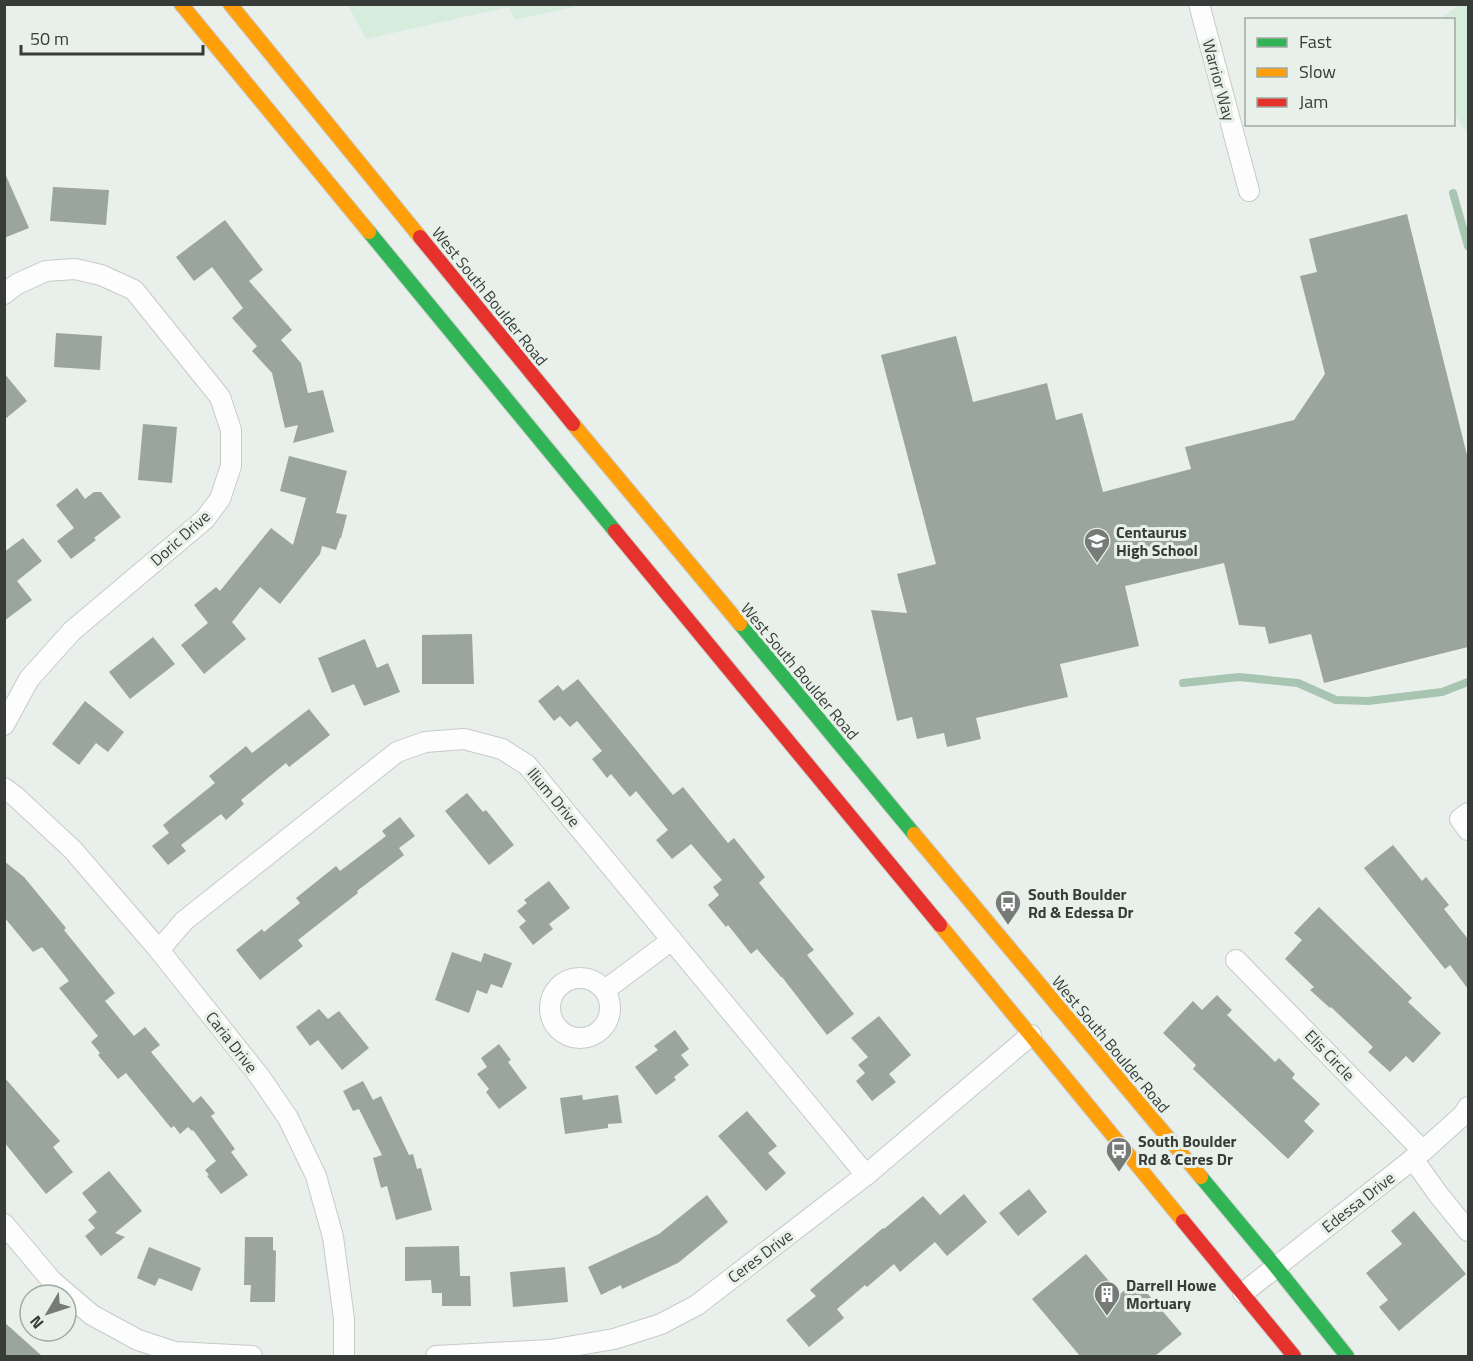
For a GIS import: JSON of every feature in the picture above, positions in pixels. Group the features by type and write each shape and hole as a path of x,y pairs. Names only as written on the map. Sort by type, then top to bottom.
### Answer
{"main road":[{"path":"181,4 1294,1356"},
{"name":"West South Boulder Road","path":"230,4 592,447 1276,1267 1347,1356"}],"street":[{"name":"Warrior Way","path":"1199,4 1248,191"},
{"name":"Doric Drive","path":"4,294 17,284 46,271 75,269 101,275 134,290 220,397 231,430 231,466 220,499 205,519 72,631 29,679 4,725"},
{"name":"Ilium Drive","path":"159,950 184,921 398,752 425,742 464,739 502,749 527,765 866,1175"},
{"name":"Caria Drive","path":"4,788 73,850 159,950 260,1077 288,1118 316,1176 333,1238 344,1319 344,1356"},
{"path":"1468,813 1460,819 1468,830"},
{"path":"606,990 672,940"},
{"name":"Elis Circle","path":"1236,960 1418,1155 1438,1194 1468,1231"},
{"name":"Ceres Drive","path":"436,1356 550,1350 614,1340 661,1324 697,1305 866,1175 1030,1035"},
{"name":"Edessa Drive","path":"1243,1293 1418,1155 1463,1115 1468,1107"},
{"path":"4,1224 52,1281 92,1315 138,1340 175,1352 252,1356"}],"green space":[{"path":"348,5 582,5 515,20 509,7 366,39"},
{"path":"1459,5 1468,5 1468,134 1455,115 1455,18 1441,18"}],"building":[{"path":"4,171 29,228 4,238"},
{"path":"53,187 109,190 106,225 50,221"},
{"name":"Centaurus High School","path":"1407,214 1468,459 1468,647 1324,683 1311,634 1269,644 1265,627 1239,625 1224,563 1125,586 1139,646 1060,664 1068,697 976,718 981,739 947,747 944,733 917,739 912,717 897,721 871,610 907,613 897,574 936,564 881,355 956,336 973,402 1047,383 1056,420 1082,413 1103,492 1191,469 1185,447 1294,420 1325,374 1300,276 1317,272 1309,239"},
{"path":"225,220 263,270 249,281 292,330 281,340 301,363 308,393 323,390 334,432 293,443 298,425 285,428 272,373 252,351 257,346 232,318 243,308 212,267 194,281 176,257"},
{"path":"56,333 102,336 100,370 54,367"},
{"path":"4,373 27,401 4,420"},
{"path":"143,424 177,427 172,483 138,480"},
{"path":"289,456 347,471 336,513 347,515 341,538 336,550 322,546 320,554 280,604 260,587 232,622 246,639 204,674 181,645 208,623 194,605 216,587 220,591 271,528 293,545 306,498 280,491"},
{"path":"77,488 85,499 94,492 101,492 121,517 71,559 57,541 74,528 56,505"},
{"path":"23,538 42,561 17,581 32,600 4,621 4,552"},
{"path":"472,634 474,684 422,684 422,635"},
{"path":"153,637 175,664 130,699 109,672"},
{"path":"365,639 377,668 388,663 400,692 364,706 354,684 332,693 318,658"},
{"path":"578,679 673,795 683,787 728,843 734,838 765,877 759,883 814,950 807,955 854,1014 827,1035 757,949 751,954 728,925 726,927 708,905 719,895 713,887 722,880 691,844 672,859 656,840 668,830 636,791 630,797 611,774 607,778 592,759 602,751 577,721 570,727 560,716 554,721 538,701 558,685 563,691"},
{"path":"85,701 124,732 108,752 96,743 79,765 52,744"},
{"path":"309,709 330,735 289,767 286,763 241,800 244,804 226,820 221,814 181,845 186,851 168,865 152,846 169,833 163,825 215,783 209,776 246,746 252,753"},
{"path":"467,793 483,812 486,810 514,845 489,865 445,811"},
{"path":"400,817 415,836 399,848 404,855 298,940 303,946 260,980 236,950 262,929 264,932 300,903 296,898 336,866 340,871 386,836 382,831"},
{"path":"1393,845 1422,881 1426,877 1449,905 1444,909 1468,939 1468,989 1450,965 1445,969 1364,868"},
{"path":"4,861 24,877 115,993 105,1001 134,1036 145,1027 160,1045 151,1052 193,1103 201,1096 215,1113 211,1116 235,1149 231,1152 248,1175 221,1194 205,1170 216,1161 193,1130 188,1127 180,1134 174,1126 171,1128 126,1073 118,1079 98,1055 100,1053 91,1042 98,1036 59,988 69,981 42,947 33,952 4,917"},
{"path":"549,881 570,908 549,924 553,929 533,945 519,927 526,921 517,911 527,903 524,900"},
{"path":"1319,907 1412,998 1408,1002 1441,1033 1413,1063 1406,1056 1390,1072 1368,1052 1373,1047 1310,990 1314,987 1285,959 1302,940 1294,933"},
{"path":"452,952 481,962 484,953 512,963 502,988 491,984 487,994 477,990 469,1013 435,1000"},
{"path":"1217,995 1232,1010 1227,1015 1275,1062 1279,1058 1295,1074 1292,1078 1320,1104 1304,1121 1314,1131 1288,1159 1193,1069 1196,1065 1163,1033 1193,1001 1202,1010"},
{"path":"319,1009 328,1019 339,1011 369,1048 342,1070 318,1040 310,1046 296,1027"},
{"path":"879,1016 911,1055 889,1074 896,1082 872,1101 856,1081 865,1073 858,1065 868,1057 851,1038"},
{"path":"675,1030 689,1049 681,1055 689,1065 674,1077 676,1080 656,1095 635,1067 658,1050 654,1046"},
{"path":"499,1044 511,1060 508,1062 527,1088 499,1109 486,1092 489,1089 477,1074 487,1067 481,1058"},
{"path":"4,1077 60,1141 53,1147 73,1172 46,1194 4,1142"},
{"path":"363,1081 373,1100 381,1096 409,1155 413,1154 417,1169 421,1168 432,1210 396,1220 387,1186 381,1188 373,1158 382,1155 359,1109 353,1111 343,1091"},
{"path":"582,1095 583,1100 618,1095 622,1123 608,1124 608,1128 565,1134 560,1098"},
{"path":"747,1111 777,1146 768,1153 786,1173 766,1191 718,1136"},
{"path":"109,1171 142,1211 115,1233 125,1237 101,1256 85,1236 95,1228 88,1220 97,1212 82,1193"},
{"path":"1029,1189 1047,1212 1018,1236 999,1213"},
{"path":"964,1194 987,1222 947,1256 935,1242 900,1272 894,1264 837,1309 844,1318 809,1347 786,1320 816,1296 810,1290 923,1196 940,1215"},
{"path":"707,1195 728,1222 678,1263 622,1289 621,1285 601,1295 588,1267 659,1234"},
{"path":"1414,1211 1466,1274 1399,1331 1379,1307 1388,1300 1366,1273 1402,1244 1391,1231"},
{"path":"245,1237 273,1237 273,1250 276,1251 275,1302 250,1302 251,1285 244,1285"},
{"path":"459,1246 460,1276 470,1276 471,1306 442,1306 442,1293 432,1293 431,1280 405,1281 405,1247"},
{"path":"149,1247 201,1268 192,1291 159,1278 155,1286 137,1278"},
{"name":"Darrell Howe Mortuary","path":"1086,1254 1120,1294 1136,1280 1182,1334 1155,1356 1080,1356 1032,1299"},
{"path":"565,1267 568,1302 513,1307 510,1272"},
{"path":"4,1322 18,1335 18,1343 27,1343 42,1356 4,1356"}],"waterway":[{"path":"1453,193 1468,246"},
{"path":"1183,683 1239,677 1298,683 1336,700 1368,701 1442,692 1468,682"}],"traffic: fast":[{"path":"369,232 615,531"},
{"path":"740,624 914,834"},
{"path":"1201,1177 1347,1356"}],"traffic: slow":[{"path":"181,4 369,232"},
{"path":"230,4 420,237"},
{"path":"573,424 740,624"},
{"path":"914,834 1201,1177"},
{"path":"940,925 1183,1221"}],"traffic: jam":[{"path":"420,237 573,424"},
{"path":"615,531 940,925"},
{"path":"1183,1221 1294,1356"}],"place":[{"name":"Centaurus High School","path":"1097,564"},
{"name":"South Boulder Rd & Edessa Dr","path":"1008,926"},
{"name":"South Boulder Rd & Ceres Dr","path":"1119,1173"},
{"name":"Darrell Howe Mortuary","path":"1107,1317"}]}
